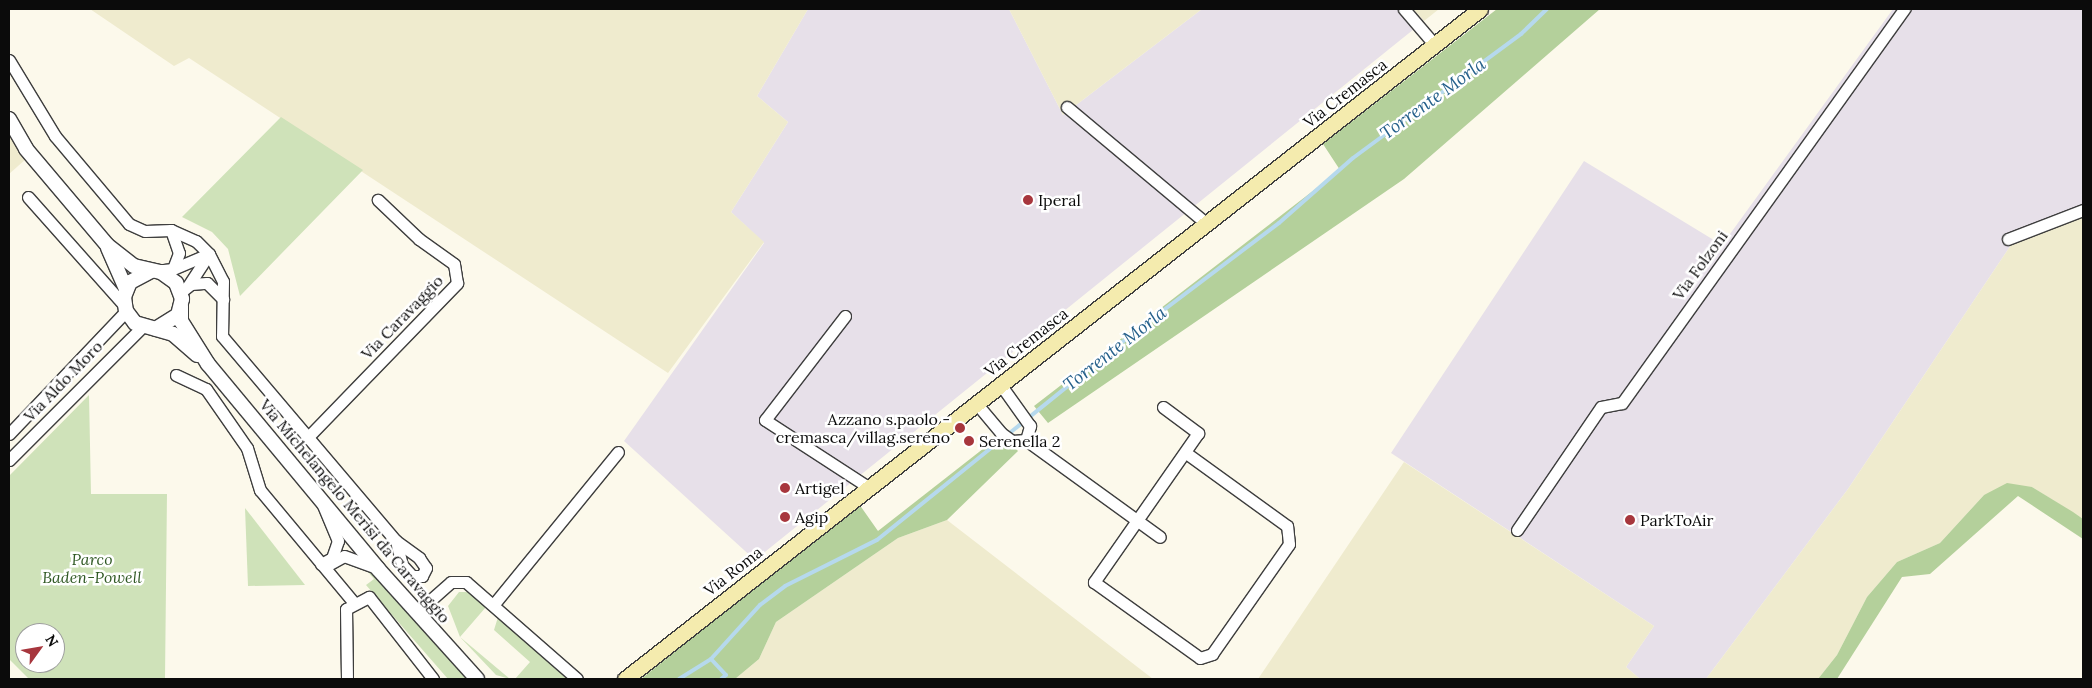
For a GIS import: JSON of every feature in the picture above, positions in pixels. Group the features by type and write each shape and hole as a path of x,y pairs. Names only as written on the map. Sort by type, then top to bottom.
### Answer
{"main road":[{"name":"Via Cremasca","path":"865,489 1207,224 1480,9"},
{"name":"Via Roma","path":"625,679 865,489"}],"street":[{"path":"1404,9 1434,44"},
{"name":"Via Folzoni","path":"1517,530 1601,407 1622,402 1904,9"},
{"path":"9,60 55,136 129,224 145,230 172,230 196,241 209,254 223,280 223,299"},
{"path":"1067,107 1207,224"},
{"path":"9,119 26,149 106,245 134,266 169,276 183,295"},
{"name":"Via Michelangelo Merisi da Caravaggio","path":"28,197 125,308 149,328 173,334 208,364"},
{"name":"Via Caravaggio","path":"307,438 457,283 454,264 419,239 378,200"},
{"path":"2008,239 2083,210"},
{"path":"172,230 179,253 173,269"},
{"path":"106,245 126,289 125,308"},
{"path":"126,289 136,277 151,271 173,269 209,254"},
{"path":"149,328 172,322 183,295 209,254"},
{"path":"183,295 207,283 223,299"},
{"name":"Via Michelangelo Merisi da Caravaggio","path":"183,295 181,321 208,364 320,496 378,569 477,679"},
{"name":"Via Michelangelo Merisi da Caravaggio","path":"223,299 219,324 222,336 396,541"},
{"name":"Via Aldo Moro","path":"9,434 125,308"},
{"path":"845,316 765,420 865,489"},
{"name":"Via Aldo Moro","path":"9,460 149,328"},
{"path":"176,375 206,389 247,448 260,490 354,603"},
{"path":"1000,384 1030,426 1026,440"},
{"path":"976,403 1001,433 1012,441 1026,440 1160,537"},
{"path":"1163,407 1198,433 1186,453 1094,582 1200,658 1212,654 1289,544 1287,526 1186,453"},
{"path":"494,604 618,452"},
{"path":"320,496 338,542 332,558 323,566"},
{"path":"323,566 344,556 359,558 378,569"},
{"path":"417,612 451,582 466,582 494,604 577,679"},
{"path":"347,679 346,609 354,603 369,597 433,679"}],"shaded area":[{"path":"90,9 808,9 757,96 788,122 731,212 764,242 668,373 189,58 174,66"},
{"path":"808,9 1009,9 1063,115 1202,9 1413,9 1424,21 755,560 624,441 764,243 731,212 788,122 757,96"},
{"path":"1009,9 1202,9 1063,115"},
{"path":"1413,9 1439,9 1424,21"},
{"path":"1893,9 2083,9 2083,217 2011,245 1848,489 1706,679 1640,679 1626,667 1654,626 1391,453 1584,161 1722,245"},
{"path":"9,131 26,159 9,174"},
{"path":"2083,217 2083,519 2032,487 1984,495 1940,543 1897,562 1867,597 1837,655 1818,679 1706,679 1848,489 2011,245"},
{"path":"1404,462 1654,626 1626,667 1640,679 1258,679"},
{"path":"947,520 1153,679 735,679 759,659 776,622 898,538"}],"green space":[{"path":"1497,9 1600,9 1404,179 1048,423 1034,406 1340,170 1323,144"},
{"path":"281,117 363,170 240,296 228,249 212,232 182,217"},
{"name":"Parco Baden-Powell","path":"89,395 91,494 167,494 165,679 29,679 23,673 65,673 65,623 15,623 15,665 9,659 9,476"},
{"path":"1002,434 1018,451 947,520 898,538 776,622 759,659 735,679 641,679 859,504 878,531"},
{"path":"2007,483 2032,487 2083,519 2083,539 2018,496 1930,574 1902,577 1837,679 1818,679 1837,655 1867,597 1897,562 1940,543 1984,495"},
{"path":"245,508 305,585 248,586"},
{"path":"361,564 368,567 471,679 448,679 366,585 374,579"},
{"path":"459,592 471,592 486,607 460,637 448,606"},
{"path":"498,617 571,679 515,679 530,662 494,630"},
{"path":"460,637 510,679 496,675"}],"waterway":[{"name":"Torrente Morla","path":"679,679 711,659 760,605 785,586 877,540 1140,328 1279,223 1353,158 1521,34 1547,9"},
{"path":"711,659 726,675 721,679"}],"place":[{"name":"Iperal","path":"1028,200"},
{"name":"Azzano s.paolo - cremasca/villag.sereno","path":"960,428"},
{"name":"Serenella 2","path":"969,441"},
{"name":"Artigel","path":"785,488"},
{"name":"Agip","path":"785,517"},
{"name":"ParkToAir","path":"1630,520"}]}
